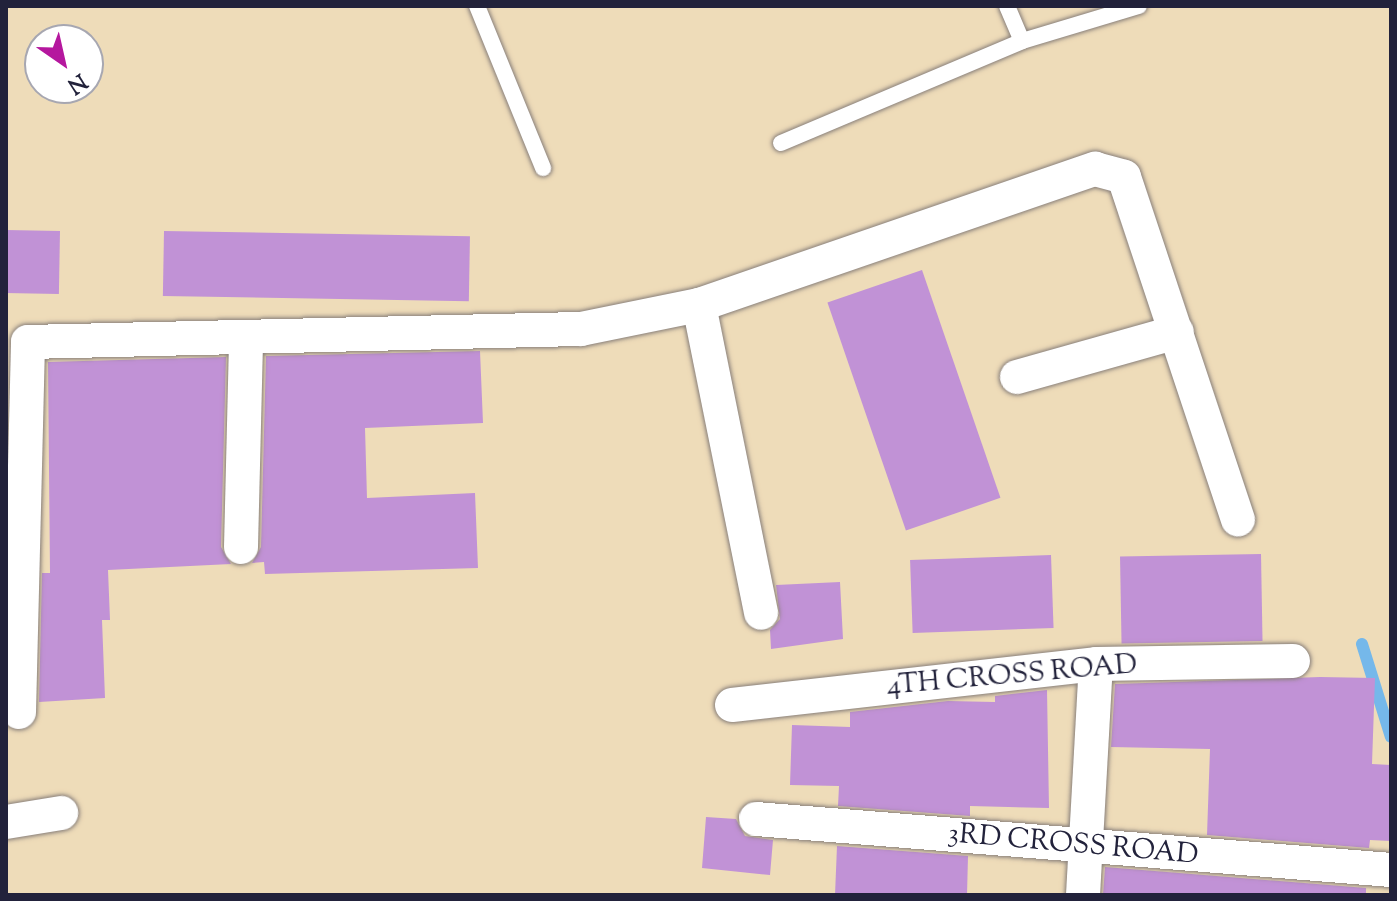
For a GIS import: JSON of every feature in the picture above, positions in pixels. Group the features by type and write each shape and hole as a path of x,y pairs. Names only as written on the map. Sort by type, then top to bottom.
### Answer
{"street":[{"path":"19,712 17,343 581,329 699,305 1095,169 1124,177 1238,520"},
{"path":"699,305 761,613"},
{"path":"1017,377 1177,332"},
{"path":"241,547 246,337"},
{"name":"4TH CROSS ROAD","path":"732,705 1096,664 1293,661"},
{"path":"1083,895 1096,664"},
{"path":"6,822 61,813"},
{"name":"3RD CROSS ROAD","path":"756,819 1391,870"}],"lane":[{"path":"477,6 543,168"},
{"path":"1007,6 1022,41"},
{"path":"781,143 1022,41 1139,6"}],"building":[{"path":"6,230 60,231 59,294 6,293"},
{"path":"164,231 470,236 469,301 163,296"},
{"path":"922,270 1000,498 906,530 827,303"},
{"path":"480,351 483,423 365,428 367,498 475,493 478,568 265,574 264,562 252,563 261,547 266,356"},
{"path":"226,357 221,547 231,564 108,570 110,620 102,620 105,698 39,702 42,573 50,573 48,362"},
{"path":"1261,554 1263,641 1122,643 1120,556"},
{"path":"1051,555 1054,628 913,633 910,560"},
{"path":"840,582 843,639 771,649 770,630 780,619 776,585"},
{"path":"1375,678 1372,764 1391,765 1391,841 1370,840 1369,848 1207,835 1210,749 1111,747 1115,684"},
{"path":"1047,690 1049,808 970,806 970,816 838,806 839,786 790,785 792,725 850,727 850,712 948,701 995,702 995,696"},
{"path":"706,817 736,819 745,836 773,840 770,875 702,868"},
{"path":"837,846 968,856 967,895 835,895"},
{"path":"1105,867 1366,888 1366,895 1103,895"}],"waterway":[{"path":"1362,644 1391,737"}]}
